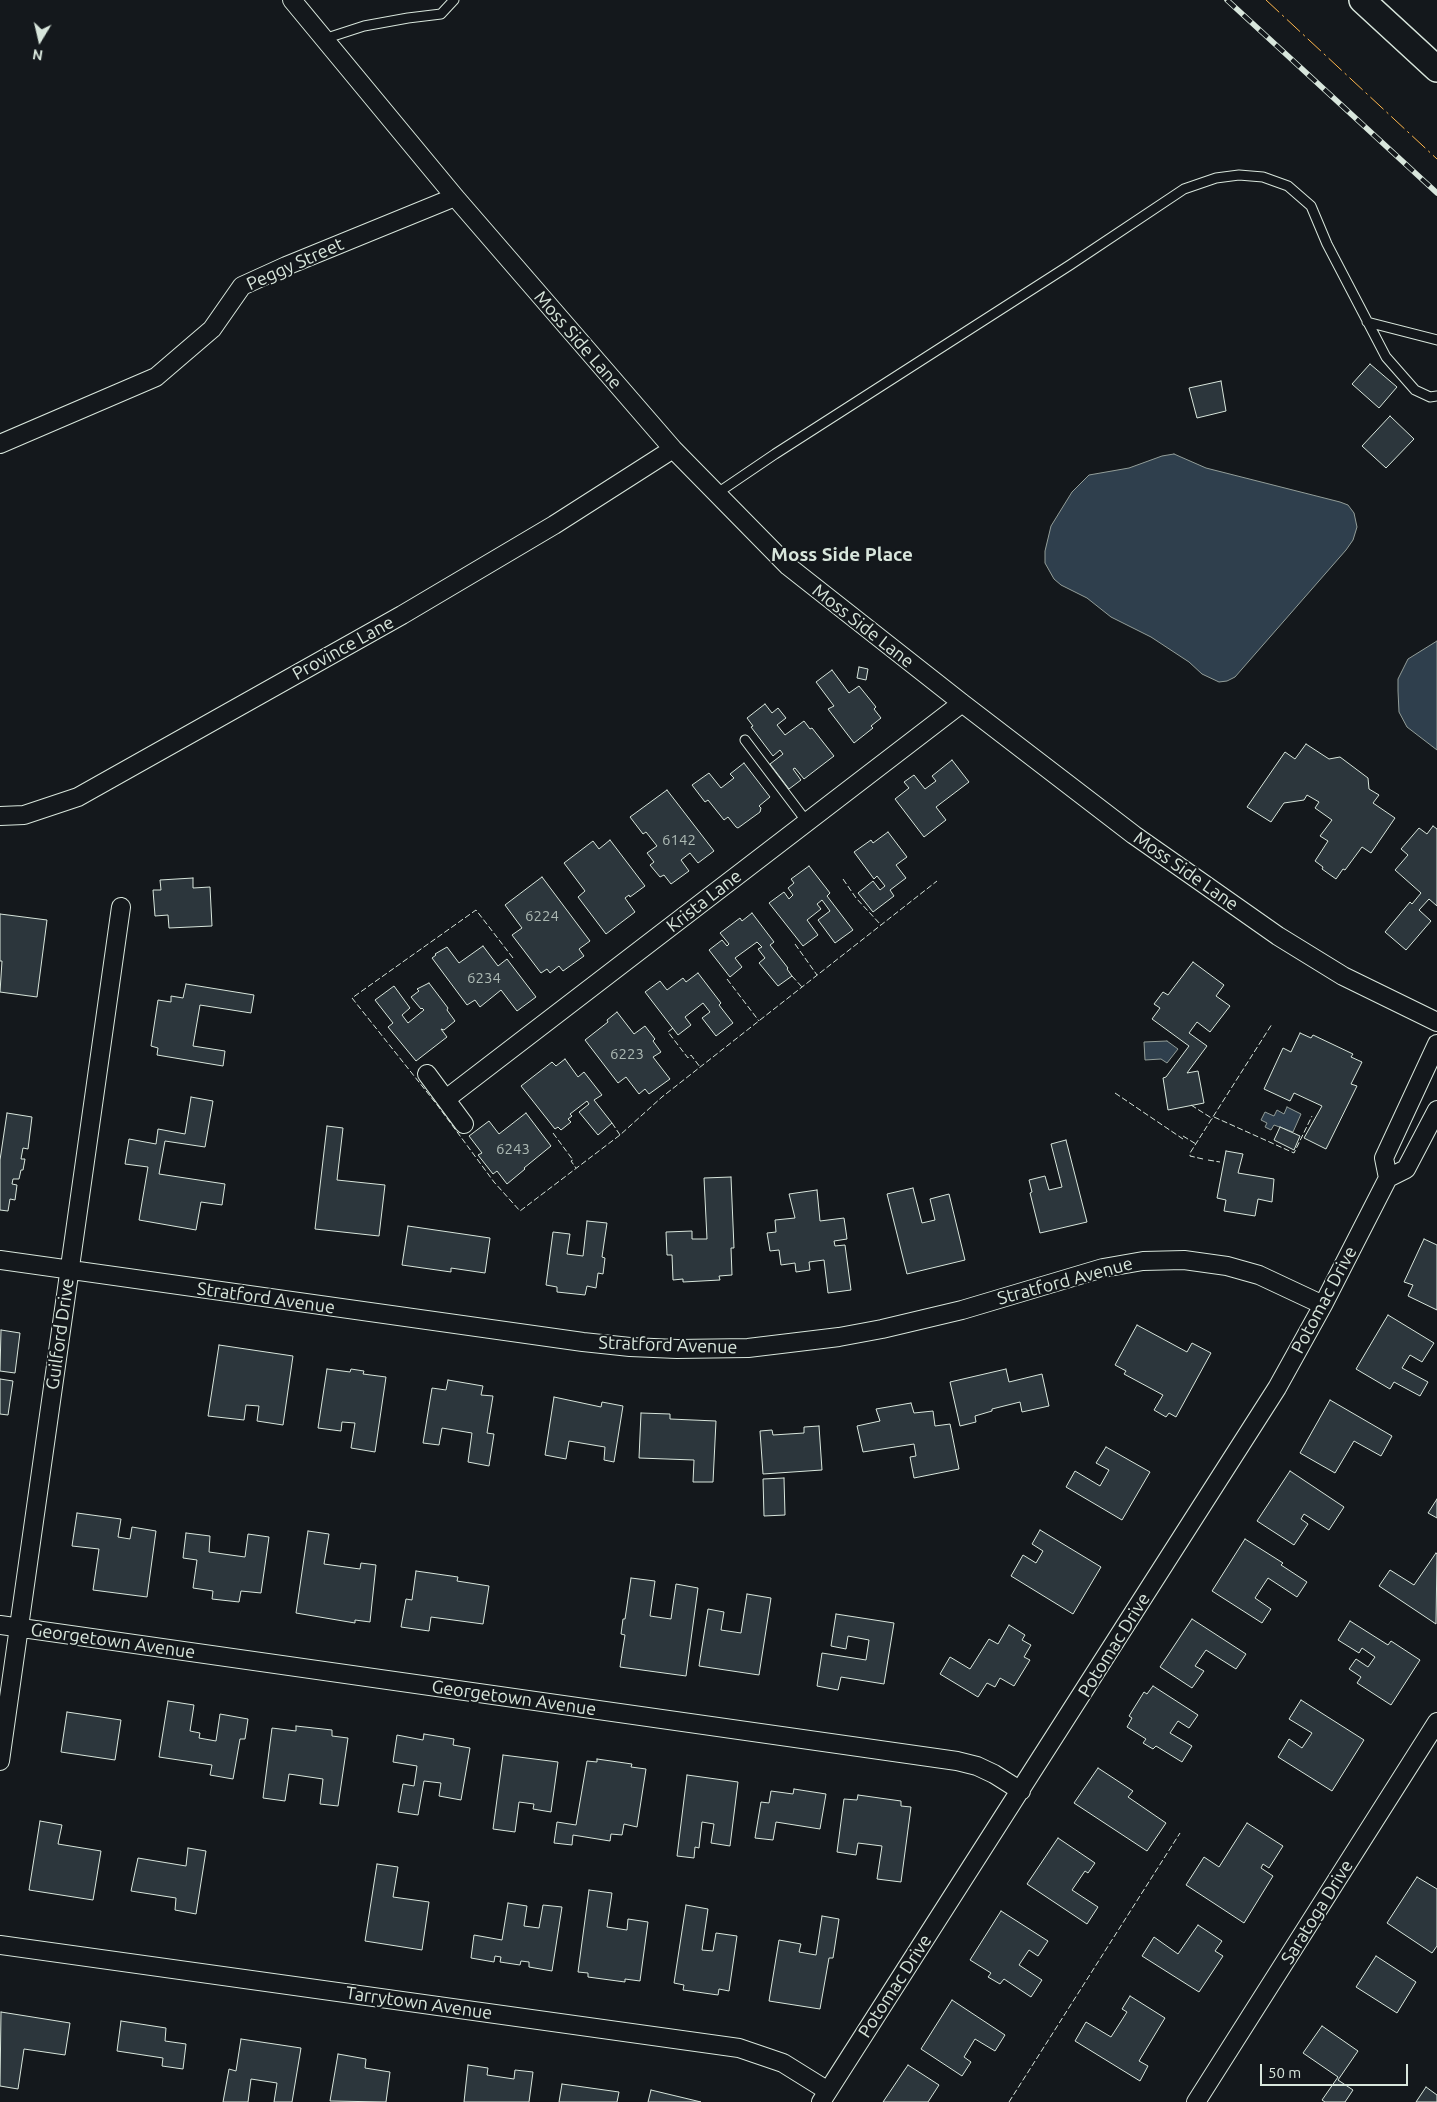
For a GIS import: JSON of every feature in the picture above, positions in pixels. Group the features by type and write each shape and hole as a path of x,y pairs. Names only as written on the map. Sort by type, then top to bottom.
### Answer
{"main road":[{"path":"1362,0 1437,69"}],"street":[{"name":"Moss Side Lane","path":"292,0 455,197 672,449 788,566 1134,835 1278,936 1366,988 1437,1022"},
{"name":"Peggy Street","path":"0,444 156,377 212,329 242,286 455,197"},
{"name":"Province Lane","path":"0,816 24,815 78,797 402,615 554,525 672,449"},
{"name":"Krista Lane","path":"446,1099 962,703"},
{"name":"Guilford Drive","path":"0,1761 121,907"},
{"path":"1388,1178 1384,1158 1437,1044"},
{"path":"427,1074 464,1124"},
{"name":"Potomac Drive","path":"824,2097 1277,1388 1323,1305 1388,1178 1406,1169 1437,1110"},
{"name":"Stratford Avenue","path":"0,1260 573,1341 630,1347 748,1348 856,1334 954,1312 1103,1268 1143,1261 1184,1260 1227,1266 1259,1275 1323,1305"},
{"name":"Georgetown Avenue","path":"0,1625 957,1761 977,1766 1021,1791"},
{"name":"Saratoga Drive","path":"1196,2102 1437,1722"},
{"name":"Tarrytown Avenue","path":"0,1945 739,2048 783,2064 824,2097"}],"lane":[{"path":"324,39 370,25 442,14 454,0"},
{"path":"716,494 774,454 1070,265 1184,189 1216,178 1238,175 1263,176 1288,186 1311,206 1327,244 1386,357 1415,390 1430,397 1437,396"},
{"path":"1367,322 1437,340"},
{"path":"745,740 807,822"}],"water":[{"path":"1174,454 1206,468 1340,502 1348,505 1354,513 1357,527 1353,540 1346,550 1235,677 1227,681 1219,682 1202,674 1189,662 1151,637 1111,617 1087,598 1061,585 1054,579 1045,563 1045,551 1051,526 1072,492 1089,475 1129,468 1162,456"},
{"path":"1437,641 1437,750 1407,727 1399,712 1398,679 1408,659"},
{"path":"1167,1041 1178,1049 1167,1063 1161,1059 1145,1060 1144,1042"},
{"path":"1287,1107 1301,1114 1293,1132 1274,1125 1271,1130 1265,1127 1267,1123 1261,1120 1265,1112 1274,1116 1277,1110 1284,1114"}],"building":[{"path":"1370,364 1397,387 1379,408 1352,384"},
{"path":"1221,381 1226,411 1197,418 1189,388"},
{"path":"1390,416 1414,439 1386,468 1362,446"},
{"path":"859,667 868,669 866,680 857,678"},
{"path":"832,670 849,693 859,686 876,707 874,709 881,718 871,726 873,728 854,743 828,709 834,706 816,682"},
{"path":"765,704 772,713 778,708 786,718 777,725 785,735 804,721 810,729 812,728 834,756 804,779 795,768 793,769 801,780 789,789 770,764 783,754 780,750 773,756 751,727 753,726 747,718"},
{"path":"1306,744 1329,759 1340,757 1368,778 1369,789 1379,795 1373,803 1395,818 1371,853 1362,847 1336,879 1322,869 1323,867 1315,861 1328,841 1320,836 1332,820 1315,808 1319,802 1307,795 1304,800 1284,803 1271,822 1247,807 1285,752 1295,759"},
{"path":"952,760 969,782 936,807 946,820 924,837 895,799 909,788 904,782 914,775 925,789 936,781 932,776"},
{"path":"744,763 770,797 759,806 761,808 760,812 738,828 728,817 724,820 708,800 705,802 692,785 709,773 721,788 734,778 730,774"},
{"path":"667,790 714,851 698,863 690,853 681,860 689,871 671,884 664,875 660,877 650,865 654,862 647,853 657,846 646,832 643,834 630,817"},
{"path":"1433,826 1437,829 1437,906 1429,899 1419,910 1431,921 1406,950 1385,932 1410,902 1412,904 1421,893 1395,870 1408,855 1401,849 1419,828 1427,834"},
{"path":"888,832 907,857 896,865 906,878 890,890 894,896 873,912 858,893 873,881 880,890 885,886 877,876 874,879 854,852 871,840 873,843"},
{"path":"610,840 645,886 630,897 629,895 625,898 635,912 606,934 578,897 585,891 564,863 593,841 599,849"},
{"path":"809,866 830,893 827,896 853,930 835,943 818,920 830,911 822,900 817,904 821,909 807,920 818,935 803,946 769,903 784,892 789,899 793,895 788,888 794,883 791,879"},
{"path":"542,877 590,941 579,949 584,956 563,971 559,966 550,973 547,969 541,973 512,935 522,928 505,905"},
{"path":"193,878 193,888 210,887 212,926 169,928 168,915 155,916 153,890 161,890 160,880"},
{"path":"752,913 774,942 770,945 792,976 778,986 759,963 765,958 758,949 762,947 757,942 735,958 742,967 730,977 709,950 722,940 727,946 729,944 720,933 740,918 742,921"},
{"path":"0,914 47,920 37,997 0,992 2,961 0,961"},
{"path":"483,946 498,966 507,959 536,997 517,1011 501,990 480,1007 475,1000 467,1005 432,958 447,947 459,963"},
{"path":"1193,962 1224,985 1216,996 1230,1006 1210,1032 1197,1022 1189,1033 1207,1046 1187,1073 1198,1071 1204,1103 1168,1110 1163,1078 1166,1077 1189,1046 1152,1019 1160,1008 1154,1004 1163,992 1168,995"},
{"path":"698,973 721,1003 719,1005 733,1023 716,1036 702,1018 710,1012 703,1003 685,1017 691,1025 678,1035 645,992 660,981 667,990 683,978 686,982"},
{"path":"429,983 448,1008 447,1010 455,1021 444,1030 441,1029 447,1037 416,1061 388,1027 393,1023 375,1000 394,986 410,1008 402,1015 408,1023 424,1010 411,997 419,991 417,989"},
{"path":"186,984 254,995 251,1013 200,1005 193,1046 225,1051 223,1066 157,1055 158,1048 151,1046 158,1000 171,1002 171,996 183,998"},
{"path":"617,1012 634,1034 645,1026 655,1039 653,1041 661,1052 653,1057 670,1079 649,1094 645,1089 639,1094 626,1077 618,1083 585,1040 608,1022 607,1020"},
{"path":"1300,1033 1311,1038 1313,1035 1353,1054 1351,1057 1362,1062 1351,1084 1357,1086 1326,1149 1304,1138 1322,1106 1294,1093 1290,1101 1264,1089 1283,1048 1291,1052"},
{"path":"565,1059 578,1077 584,1072 602,1095 594,1100 612,1123 598,1135 579,1112 589,1104 587,1101 570,1114 572,1116 568,1119 571,1122 561,1130 558,1127 555,1129 521,1086 552,1062 556,1066"},
{"path":"191,1097 213,1101 205,1147 165,1141 159,1174 225,1184 222,1205 201,1202 196,1230 139,1220 148,1167 125,1164 129,1139 156,1144 158,1129 185,1134"},
{"path":"7,1113 32,1117 28,1149 23,1148 21,1159 25,1159 23,1170 21,1170 19,1179 13,1179 12,1184 17,1185 15,1200 10,1199 8,1211 0,1210 0,1160"},
{"path":"526,1113 551,1146 507,1184 497,1171 493,1174 478,1155 482,1153 469,1136 489,1121 499,1134"},
{"path":"327,1126 343,1128 337,1180 385,1185 379,1236 315,1229"},
{"path":"1280,1127 1300,1136 1294,1150 1274,1140"},
{"path":"1066,1140 1087,1222 1040,1233 1030,1193 1032,1192 1029,1180 1045,1176 1049,1190 1062,1187 1051,1144"},
{"path":"1226,1151 1243,1154 1238,1173 1274,1179 1272,1202 1258,1199 1255,1216 1224,1211 1226,1200 1217,1198"},
{"path":"731,1177 734,1248 731,1248 732,1275 719,1276 720,1280 683,1282 683,1279 673,1280 672,1255 667,1255 666,1232 692,1231 692,1239 707,1239 704,1178"},
{"path":"913,1188 922,1223 935,1220 930,1199 949,1194 965,1260 907,1274 887,1194"},
{"path":"817,1190 820,1221 844,1218 847,1239 834,1241 835,1246 845,1245 851,1290 828,1293 824,1260 809,1262 810,1270 796,1272 795,1263 781,1265 779,1250 770,1251 767,1233 776,1232 775,1220 795,1218 789,1194"},
{"path":"587,1221 607,1223 602,1257 605,1258 603,1274 598,1273 596,1288 587,1286 585,1295 557,1292 557,1287 546,1285 553,1232 570,1234 567,1254 583,1256"},
{"path":"408,1226 490,1238 485,1273 451,1268 451,1272 402,1265"},
{"path":"1424,1239 1437,1245 1437,1310 1408,1296 1413,1285 1404,1282"},
{"path":"1388,1315 1434,1343 1422,1362 1410,1355 1402,1368 1428,1382 1420,1396 1394,1382 1390,1389 1356,1369"},
{"path":"1137,1325 1187,1352 1192,1343 1211,1353 1176,1417 1169,1413 1166,1417 1154,1410 1163,1395 1124,1374 1126,1371 1115,1365"},
{"path":"1,1330 20,1333 15,1373 0,1371"},
{"path":"219,1345 293,1356 283,1425 257,1421 259,1406 246,1405 244,1420 208,1416"},
{"path":"327,1369 350,1372 351,1369 364,1371 363,1374 386,1377 375,1452 351,1448 355,1423 342,1422 341,1431 318,1428"},
{"path":"1006,1369 1009,1382 1042,1374 1049,1406 1022,1412 1020,1402 992,1409 992,1411 975,1416 976,1422 960,1426 950,1382"},
{"path":"0,1379 13,1381 8,1415 0,1414"},
{"path":"448,1380 483,1386 481,1395 493,1396 487,1433 494,1434 489,1466 468,1462 472,1433 442,1428 439,1445 423,1443 432,1388 446,1390"},
{"path":"554,1397 601,1407 602,1402 623,1406 614,1462 604,1460 605,1447 569,1441 566,1459 545,1455"},
{"path":"1330,1400 1392,1436 1381,1456 1354,1441 1335,1473 1300,1453"},
{"path":"911,1403 914,1413 933,1411 935,1426 950,1424 959,1469 914,1478 910,1457 916,1456 914,1444 863,1452 857,1426 880,1421 876,1409"},
{"path":"641,1413 670,1414 670,1419 716,1421 713,1482 693,1482 694,1460 639,1458"},
{"path":"819,1426 822,1470 763,1474 760,1431 772,1430 773,1435 804,1433 804,1427"},
{"path":"1106,1447 1150,1472 1122,1520 1066,1487 1075,1471 1100,1486 1109,1470 1096,1463"},
{"path":"1290,1471 1344,1507 1329,1530 1304,1514 1301,1519 1308,1524 1294,1545 1257,1521"},
{"path":"784,1478 785,1515 764,1516 763,1479"},
{"path":"1437,1499 1437,1518 1428,1513"},
{"path":"77,1513 121,1519 118,1537 130,1539 132,1527 156,1531 147,1597 93,1590 99,1549 72,1546"},
{"path":"1040,1530 1101,1567 1073,1614 1011,1576 1023,1555 1036,1563 1043,1551 1032,1544"},
{"path":"308,1531 329,1534 324,1564 360,1569 361,1563 376,1565 370,1622 355,1620 355,1623 296,1613"},
{"path":"186,1533 210,1536 209,1552 245,1557 248,1534 269,1537 261,1593 241,1591 239,1602 212,1599 213,1591 193,1588 197,1560 183,1558"},
{"path":"1245,1539 1283,1563 1281,1565 1307,1582 1297,1597 1268,1578 1255,1598 1271,1609 1262,1623 1212,1591"},
{"path":"1436,1553 1436,1624 1379,1586 1390,1570 1414,1585"},
{"path":"416,1571 458,1577 457,1581 489,1586 483,1624 431,1617 429,1631 401,1627 406,1599 412,1600"},
{"path":"631,1578 655,1581 650,1616 671,1619 676,1584 698,1588 686,1676 620,1667 625,1635 621,1634"},
{"path":"747,1594 771,1598 759,1675 699,1666 708,1609 724,1612 721,1630 741,1633"},
{"path":"836,1614 894,1623 884,1684 841,1677 838,1690 817,1686 822,1653 866,1660 869,1640 848,1636 846,1649 831,1646"},
{"path":"1192,1619 1246,1654 1236,1669 1206,1650 1195,1666 1204,1671 1192,1688 1160,1667"},
{"path":"1350,1621 1388,1645 1391,1641 1420,1660 1391,1705 1357,1683 1361,1677 1349,1669 1356,1659 1368,1667 1375,1657 1362,1648 1359,1653 1338,1640"},
{"path":"1009,1625 1025,1635 1022,1640 1031,1645 1024,1657 1030,1660 1014,1686 1000,1678 995,1687 987,1683 978,1697 940,1674 950,1657 970,1669 989,1639 998,1644"},
{"path":"1153,1686 1198,1715 1189,1728 1178,1721 1170,1733 1192,1746 1182,1762 1156,1746 1153,1749 1143,1743 1146,1739 1127,1727 1132,1718 1129,1716 1144,1692 1147,1694"},
{"path":"1301,1700 1364,1740 1332,1791 1278,1757 1289,1739 1302,1748 1312,1733 1289,1719"},
{"path":"168,1701 194,1705 190,1731 200,1733 199,1738 216,1741 220,1714 248,1719 245,1739 240,1739 233,1779 210,1775 212,1765 159,1757"},
{"path":"67,1712 121,1720 115,1760 61,1752"},
{"path":"296,1726 332,1730 332,1736 348,1738 338,1806 320,1804 323,1779 289,1774 285,1801 263,1798 272,1728 296,1731"},
{"path":"424,1734 454,1739 453,1745 470,1748 461,1800 439,1796 441,1783 424,1781 418,1815 398,1812 403,1784 414,1786 417,1766 393,1762 397,1735 423,1740"},
{"path":"503,1755 558,1762 551,1812 533,1809 534,1804 519,1802 515,1832 493,1829"},
{"path":"597,1759 632,1764 631,1767 646,1769 637,1827 624,1824 622,1835 611,1834 610,1841 573,1835 572,1845 554,1843 557,1822 576,1825 587,1761 597,1762"},
{"path":"1098,1768 1133,1791 1128,1797 1166,1823 1147,1851 1074,1803"},
{"path":"687,1775 738,1782 730,1846 711,1843 714,1824 702,1822 699,1848 695,1847 694,1858 677,1856"},
{"path":"794,1789 826,1794 820,1829 776,1822 773,1840 755,1838 761,1802 769,1803 771,1791 793,1794"},
{"path":"858,1795 901,1801 901,1806 911,1807 901,1882 877,1879 882,1846 858,1843 856,1855 837,1852 844,1799 857,1800"},
{"path":"40,1821 62,1825 58,1844 101,1851 93,1900 29,1890"},
{"path":"1247,1823 1283,1846 1269,1868 1263,1864 1261,1868 1273,1876 1244,1923 1186,1885 1204,1857 1219,1867"},
{"path":"1058,1838 1095,1863 1088,1873 1085,1871 1072,1890 1098,1907 1087,1924 1027,1884"},
{"path":"188,1848 206,1851 196,1914 175,1910 176,1898 131,1891 138,1858 186,1866"},
{"path":"377,1864 398,1867 393,1897 429,1902 422,1950 365,1941"},
{"path":"1417,1877 1437,1889 1437,1946 1432,1953 1387,1923"},
{"path":"589,1890 612,1893 607,1927 627,1930 628,1919 648,1922 640,1981 625,1979 625,1982 588,1977 588,1973 578,1972"},
{"path":"508,1903 527,1906 524,1926 539,1928 543,1905 562,1907 552,1971 529,1967 529,1962 521,1961 520,1965 500,1962 501,1957 495,1956 494,1962 471,1958 474,1935 502,1940"},
{"path":"686,1905 708,1909 702,1950 713,1951 716,1933 737,1936 729,1991 719,1989 718,1995 683,1990 684,1985 674,1983"},
{"path":"1001,1911 1048,1941 1038,1956 1029,1950 1019,1965 1042,1980 1031,1997 1004,1979 1000,1984 988,1977 991,1973 970,1960"},
{"path":"822,1916 839,1919 833,1958 829,1958 820,2009 769,2001 779,1940 801,1944 799,1952 816,1955"},
{"path":"1198,1925 1222,1941 1215,1951 1223,1956 1199,1992 1142,1956 1154,1937 1178,1954"},
{"path":"1376,1956 1416,1982 1397,2013 1356,1987"},
{"path":"1130,1996 1165,2018 1139,2061 1148,2066 1140,2081 1075,2041 1086,2022 1111,2037 1127,2012 1122,2009"},
{"path":"952,2000 1005,2035 995,2051 975,2039 964,2057 971,2062 962,2076 921,2049"},
{"path":"1,2012 70,2023 65,2055 24,2049 18,2089 0,2086"},
{"path":"121,2021 166,2028 165,2041 186,2044 183,2069 162,2066 163,2058 117,2051"},
{"path":"1322,2026 1358,2051 1338,2080 1353,2090 1345,2102 1325,2102 1322,2100 1338,2077 1303,2053"},
{"path":"241,2039 301,2048 292,2102 274,2102 277,2083 251,2079 248,2102 223,2102 229,2069 236,2071"},
{"path":"338,2054 366,2059 365,2068 390,2072 386,2102 330,2101"},
{"path":"468,2065 488,2068 487,2075 514,2079 515,2070 533,2072 529,2102 464,2102"},
{"path":"908,2065 939,2085 928,2102 883,2102"},
{"path":"562,2084 619,2092 617,2102 559,2102"},
{"path":"1426,2087 1437,2095 1437,2102 1416,2102"},
{"path":"651,2090 701,2102 648,2102"}],"railway":[{"path":"1227,0 1437,193"}],"fence":[{"path":"843,879 856,898 881,925"},
{"path":"513,958 476,910 352,998 438,1106 494,1182 520,1211 620,1135 662,1097 937,881"},
{"path":"795,944 817,975"},
{"path":"792,976 802,987"},
{"path":"727,979 759,1021"},
{"path":"1203,1159 1190,1156 1190,1153 1272,1024"},
{"path":"673,1028 668,1032 688,1058 691,1055 700,1067"},
{"path":"1115,1093 1183,1139"},
{"path":"1191,1105 1213,1119"},
{"path":"1214,1117 1294,1153 1312,1116"},
{"path":"612,1123 620,1135"},
{"path":"553,1133 573,1160 571,1161 576,1168"},
{"path":"1183,1136 1196,1144"},
{"path":"1208,1160 1220,1162"},
{"path":"1009,2102 1180,1833"}],"power":[{"path":"1266,0 1437,159"}],"district":[{"name":"Moss Side Place","path":"842,555"}]}
